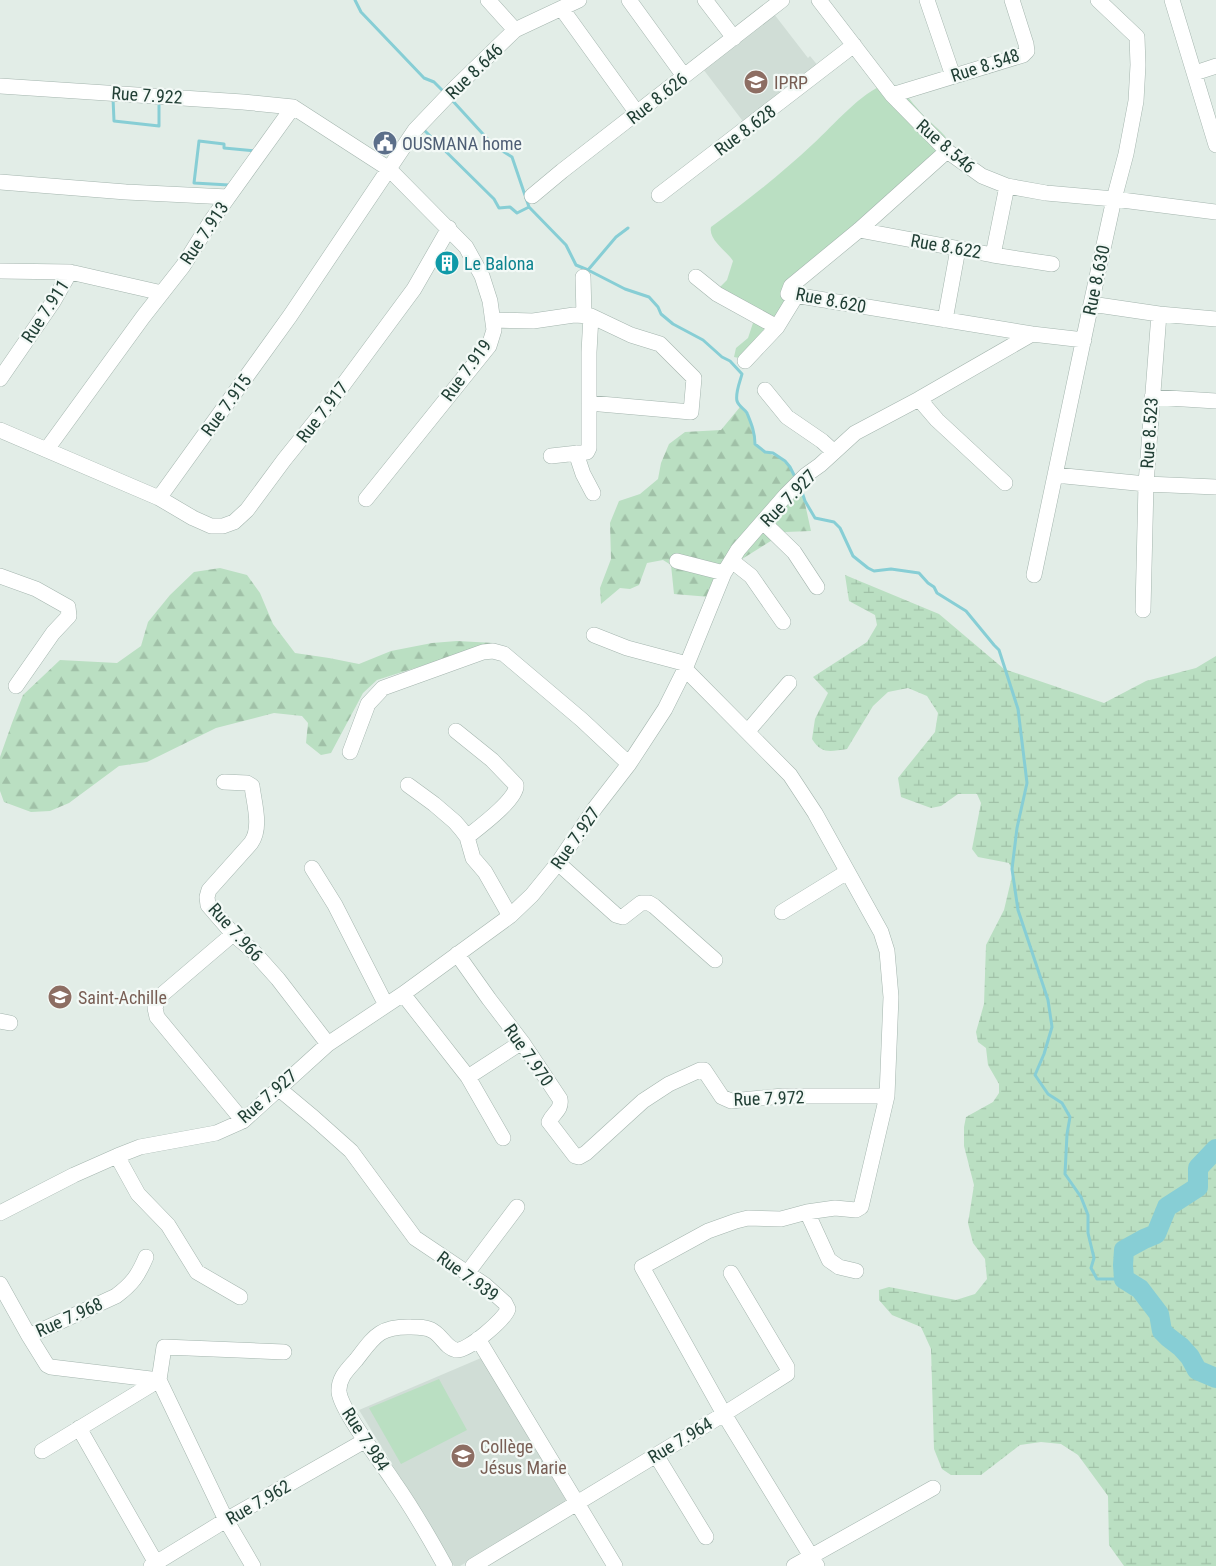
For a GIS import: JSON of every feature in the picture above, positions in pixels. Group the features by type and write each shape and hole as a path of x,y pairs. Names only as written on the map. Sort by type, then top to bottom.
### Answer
{"street":[{"path":"488,0 515,30"},
{"name":"Rue 8.646","path":"389,169 415,130 515,30 579,0"},
{"path":"629,0 684,76"},
{"path":"705,0 734,38"},
{"name":"Rue 8.626","path":"532,196 782,0"},
{"path":"927,0 953,76"},
{"name":"Rue 8.548","path":"892,95 1023,55 1027,51 1012,0"},
{"name":"Rue 8.630","path":"1034,575 1136,101 1137,37 1098,0"},
{"path":"1172,0 1216,145"},
{"name":"Rue 8.546","path":"824,1 892,95 947,151 982,176 1007,186 1046,193 1114,199 1216,212"},
{"path":"562,9 638,113"},
{"name":"Rue 8.628","path":"659,195 854,45"},
{"path":"1195,73 1216,66"},
{"name":"Rue 7.922","path":"0,86 224,100 293,107"},
{"path":"293,107 389,169"},
{"name":"Rue 7.913","path":"47,449 183,266 228,197 293,107"},
{"name":"Rue 8.620","path":"947,151 860,230 791,286 788,294 1032,334 1084,340"},
{"name":"Rue 7.919","path":"366,499 488,346 494,330 490,301 482,276 466,247 389,169"},
{"name":"Rue 7.915","path":"159,498 290,316 389,169"},
{"path":"0,182 126,192 228,197"},
{"name":"Rue 8.622","path":"860,230 993,255 1007,186"},
{"name":"Rue 7.917","path":"159,498 211,526 223,526 234,522 247,510 329,404 414,289 449,228"},
{"path":"945,320 958,249"},
{"path":"993,255 1052,264"},
{"path":"0,271 70,272"},
{"name":"Rue 7.911","path":"0,379 53,302 70,272 162,293"},
{"path":"551,456 587,452 589,448 589,352 583,277"},
{"path":"696,277 717,294 777,327"},
{"path":"745,361 777,327 796,296"},
{"path":"1091,304 1159,314 1216,319"},
{"name":"Rue 8.523","path":"1143,610 1146,484 1159,314"},
{"path":"493,320 533,321 574,315 587,316 660,344 694,378 691,412 589,403"},
{"name":"Rue 7.927","path":"0,1213 74,1175 140,1147 216,1133 242,1121 328,1044 404,994 510,916 532,895 558,863 595,808 629,764 665,709 686,666 728,567 738,550 786,495 806,475 854,434 1032,334"},
{"path":"765,390 787,417 822,440 834,452"},
{"path":"1152,397 1216,401"},
{"path":"919,399 937,420 1005,483"},
{"path":"0,430 159,498"},
{"path":"576,453 583,474 593,492"},
{"path":"1055,475 1146,484 1216,487"},
{"path":"763,522 794,552 816,587"},
{"path":"677,562 728,567 751,576 783,622"},
{"path":"0,576 36,589 68,607 69,616 53,633 16,686"},
{"path":"594,635 627,648 686,666 790,775 815,814 881,932 887,951 891,1015 887,1096 861,1207 856,1210 835,1208 807,1212 781,1219 748,1218 736,1221 708,1231 642,1268 724,1414 814,1561"},
{"path":"350,752 368,704 383,688 483,652 493,651 504,654 582,720 629,764"},
{"path":"748,731 789,684"},
{"path":"456,731 492,760 516,785 517,789 494,815 467,838"},
{"name":"Rue 7.966","path":"224,782 247,783 252,786 256,818 255,838 209,890 207,897 208,905 233,934 253,951 278,979 328,1044"},
{"path":"408,785 455,822 467,838 473,858 485,872 510,916"},
{"path":"558,863 616,914 623,917 641,903 649,903 654,906 715,960"},
{"path":"312,868 335,905 386,1005"},
{"path":"782,912 847,872"},
{"path":"233,934 158,998 155,1008 157,1017 242,1121"},
{"name":"Rue 7.970","path":"457,954 522,1042 560,1099 561,1105 559,1110 549,1122 575,1156"},
{"path":"404,994 468,1077 503,1138"},
{"path":"468,1077 522,1042"},
{"name":"Rue 7.972","path":"575,1156 586,1153 643,1101 669,1084 700,1070 704,1070 722,1097 731,1101 783,1096 887,1096"},
{"name":"Rue 7.939","path":"278,1088 351,1151 415,1238 468,1272 505,1303 508,1309 501,1319 478,1339"},
{"path":"117,1156 138,1194 173,1232 197,1272 240,1297"},
{"path":"468,1272 517,1207"},
{"path":"807,1212 829,1260 839,1267 856,1271"},
{"name":"Rue 7.968","path":"0,1284 29,1336 116,1296 127,1288 139,1275 146,1257"},
{"name":"Rue 7.964","path":"473,1566 724,1414 786,1374 788,1367 731,1273"},
{"name":"Rue 7.984","path":"445,1566 395,1483 340,1400 338,1390 341,1378 379,1333 386,1329 399,1327 432,1330 454,1350 461,1350 478,1339"},
{"path":"29,1336 46,1365 51,1367 159,1380"},
{"path":"478,1339 615,1566"},
{"path":"253,1566 226,1520 159,1380 164,1347 284,1352"},
{"path":"42,1450 159,1380"},
{"path":"79,1428 154,1564"},
{"name":"Rue 7.962","path":"154,1564 226,1520 366,1440"},
{"path":"656,1455 706,1537"},
{"path":"794,1566 814,1561 933,1488"}],"shaded area":[{"name":"IPRP","path":"774,14 808,58 810,56 819,67 745,124 703,69"},
{"name":"Collège Jésus Marie","path":"481,1358 567,1502 460,1566 454,1566 359,1410"}],"green space":[{"path":"887,83 901,89 920,112 945,136 947,140 943,154 820,261 744,359 734,357 736,348 748,338 754,320 719,292 720,287 727,280 733,261 715,241 712,236 711,227 789,166 857,102"},
{"path":"740,407 747,414 754,434 755,444 765,452 778,457 790,467 802,490 811,531 785,532 742,559 710,597 674,594 671,565 663,560 647,563 639,585 630,589 620,588 601,604 600,588 611,559 610,523 619,501 640,494 658,479 661,463 669,444 685,432 721,430"},
{"path":"220,568 247,575 260,593 273,624 295,653 359,664 391,651 432,643 457,641 494,643 377,680 363,693 331,753 321,755 306,743 308,723 302,716 274,713 216,728 147,762 119,766 69,803 50,811 31,812 4,802 0,791 0,757 23,695 60,660 117,663 141,646 148,622 170,595 194,572"},
{"path":"845,575 939,614 1004,669 1104,703 1146,681 1196,668 1216,656 1216,1566 1124,1566 1109,1545 1108,1496 1078,1455 1061,1444 1041,1442 1020,1445 981,1475 951,1475 942,1469 934,1449 931,1349 921,1327 892,1315 879,1300 879,1290 889,1287 956,1300 975,1294 987,1279 985,1259 973,1243 968,1223 974,1185 964,1146 964,1127 966,1117 993,1102 999,1093 999,1084 988,1065 986,1048 978,1042 976,1032 984,1004 986,945 1004,910 1013,872 1009,863 978,857 972,849 981,803 977,794 958,794 941,806 931,808 901,797 898,778 935,732 938,713 927,696 908,688 888,692 873,706 847,749 823,750 812,739 815,719 828,693 813,677 867,642 877,625 875,615 849,601"},
{"path":"439,1379 467,1430 401,1464 369,1408"}],"waterway":[{"path":"355,0 361,12 424,78 434,82 445,93"},
{"path":"113,98 159,101 159,126 114,121 113,98"},
{"path":"451,99 493,145 512,157 529,207 566,245 576,265 625,289 649,297 658,307 661,314 673,324 703,340 722,357 730,361 742,374 737,391 737,401 747,413 754,432 755,444 765,452 773,453 785,461 796,479"},
{"path":"423,129 494,199 499,208 510,207 517,213 529,207"},
{"path":"199,141 224,144 224,148 256,151 229,185 194,183 199,141"},
{"path":"588,270 616,237 628,228"},
{"path":"800,486 805,501 815,518 834,522 840,528 853,556 874,571 891,569 919,573 934,587 937,593 966,611 999,650 1018,709 1027,783 1017,828 1012,869 1018,910 1048,1000 1052,1027 1035,1075 1048,1094 1062,1103 1070,1117 1067,1134 1065,1174 1081,1197 1088,1215 1088,1233 1094,1258 1091,1268 1097,1279 1124,1279"},
{"path":"1216,1149 1198,1168 1198,1187 1167,1207 1156,1234 1124,1250 1123,1265 1124,1279 1140,1289 1159,1314 1162,1331 1190,1357 1197,1370 1216,1378"}],"place":[{"name":"IPRP","path":"756,82"},
{"name":"OUSMANA home","path":"385,143"},
{"name":"Le Balona","path":"447,263"},
{"name":"Saint-Achille","path":"60,997"},
{"name":"Collège Jésus Marie","path":"463,1456"}]}
